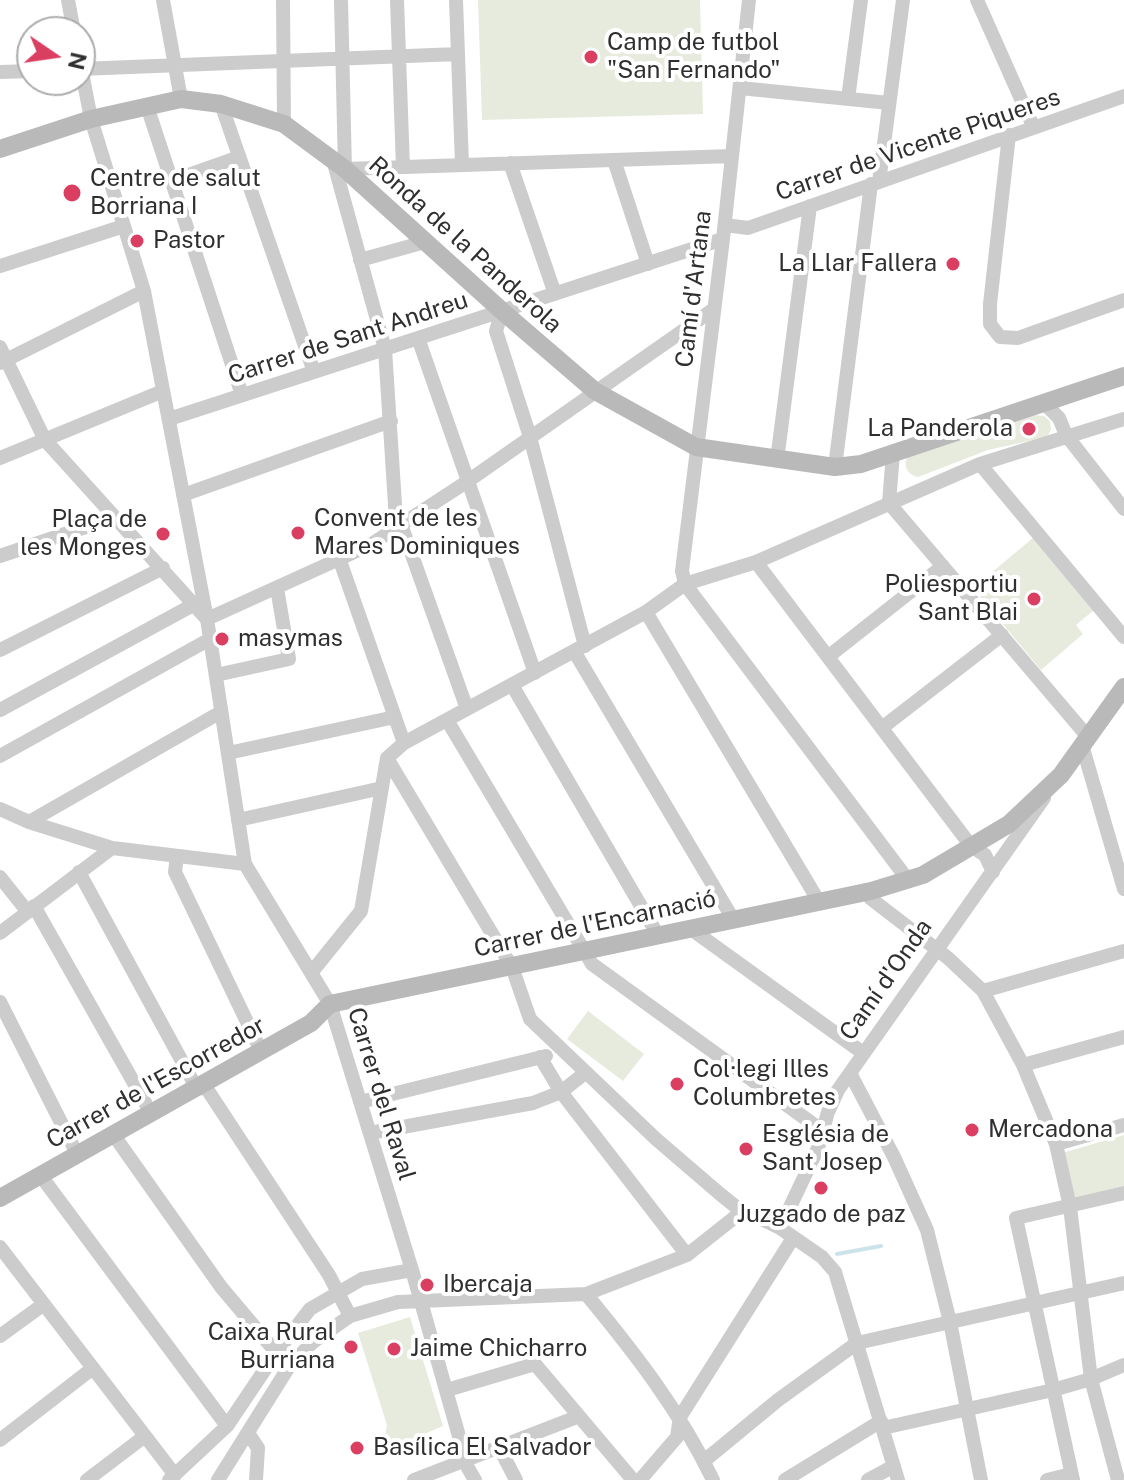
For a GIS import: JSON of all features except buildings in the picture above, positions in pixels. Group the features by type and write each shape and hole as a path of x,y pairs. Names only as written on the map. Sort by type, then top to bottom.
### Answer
{"street":[{"path":"163,0 181,99"},
{"path":"283,0 284,124"},
{"path":"341,0 339,164 360,260 385,349 396,520 467,709"},
{"path":"397,0 403,167"},
{"path":"456,0 462,165"},
{"name":"Camí d'Artana","path":"685,584 682,571 749,0"},
{"path":"848,99 861,0"},
{"path":"835,467 903,0"},
{"path":"977,0 1033,126"},
{"path":"96,67 458,54"},
{"path":"740,88 889,103"},
{"path":"86,96 144,291 207,619"},
{"name":"Carrer de Vicente Piqueres","path":"724,232 748,228 1124,96"},
{"name":"Ronda de la Panderola","path":"0,149 91,119 181,99 221,104 284,124 339,164 595,391 696,447 835,467 861,464 1124,376"},
{"path":"221,104 314,372"},
{"path":"147,106 242,395"},
{"path":"1009,135 990,324 1000,337 1018,338 1124,300"},
{"path":"339,164 403,167 732,156"},
{"path":"171,181 239,157"},
{"path":"614,160 648,264"},
{"path":"510,163 555,294"},
{"path":"777,460 810,206"},
{"path":"0,266 124,226"},
{"name":"Carrer de Sant Andreu","path":"169,419 648,264 724,232"},
{"path":"360,260 425,242"},
{"path":"144,291 2,357 45,440 207,619"},
{"path":"207,619 370,545 468,481 714,309"},
{"path":"502,311 496,331 530,437 580,648 733,919"},
{"path":"418,338 535,673"},
{"path":"0,458 163,391"},
{"path":"1044,403 1059,418 1066,435 1124,509"},
{"path":"311,973 361,911 387,758 404,743 646,612 685,584 756,562 980,464 1124,419"},
{"path":"183,495 391,421"},
{"path":"893,453 889,503 1002,635 1085,741 1124,889"},
{"path":"980,464 1124,637"},
{"path":"0,556 115,517"},
{"path":"339,558 404,743"},
{"path":"756,562 971,846 985,855 993,872"},
{"path":"829,656 943,566"},
{"path":"0,650 163,568"},
{"path":"685,584 908,880"},
{"path":"216,675 289,659 277,588"},
{"path":"0,710 193,605"},
{"path":"646,612 818,900"},
{"name":"Carrer del Raval","path":"207,619 245,864 330,1004 421,1300 466,1459 475,1480"},
{"path":"883,727 1002,635"},
{"path":"0,756 210,639"},
{"path":"512,685 659,937"},
{"name":"Camí d'Onda","path":"780,1228 824,1132 828,1112 850,1073 1124,687"},
{"path":"29,822 221,712"},
{"path":"228,753 395,717"},
{"path":"447,720 592,964 824,1132"},
{"path":"387,758 512,967 530,1019 671,1152 735,1206 780,1228 822,1257 835,1272 896,1473 868,1480"},
{"name":"Camí d'Onda","path":"908,880 930,871 1009,824 1061,775"},
{"path":"238,820 382,788"},
{"path":"2,811 112,848 245,864"},
{"path":"0,933 112,848"},
{"path":"177,856 175,872 261,1051"},
{"path":"79,872 196,1087 207,1089 329,1275 350,1316"},
{"path":"0,877 31,908 151,1113"},
{"name":"Carrer de l'Encarnació","path":"330,1004 659,937 818,900 871,891 908,880"},
{"path":"871,891 870,898 983,991 1023,1065 1056,1144 1070,1207 1083,1292 1091,1379 1118,1480"},
{"path":"691,929 863,1053"},
{"path":"983,991 1124,951"},
{"path":"0,1002 77,1154"},
{"name":"Carrer de l'Escorredor","path":"2,1191 41,1176 311,1023 330,1004"},
{"path":"1023,1065 1124,1037"},
{"path":"360,1102 564,1052"},
{"path":"540,1057 561,1092 687,1255"},
{"path":"370,1133 533,1103 561,1092 585,1073"},
{"path":"850,1073 894,1157 927,1230 950,1322 981,1480"},
{"path":"1056,1144 1124,1125"},
{"path":"113,1134 221,1287 276,1353 290,1365"},
{"path":"41,1176 227,1426 248,1433 258,1448 256,1480"},
{"path":"1047,1480 1072,1477 1016,1218 1124,1193"},
{"path":"218,1480 290,1365 313,1342 350,1316 398,1302 586,1294 687,1255 744,1210"},
{"path":"640,1480 677,1437 680,1417 793,1238"},
{"path":"0,1247 145,1436 172,1477 227,1426 310,1309 362,1279 412,1270"},
{"path":"704,1461 778,1400 857,1343 1124,1283"},
{"path":"586,1294 680,1417 713,1480"},
{"path":"0,1336 44,1304"},
{"path":"447,1390 535,1364 633,1480"},
{"path":"785,1480 882,1424 1053,1390 1124,1365"},
{"path":"0,1440 93,1368"},
{"path":"414,1480 577,1417"},
{"path":"87,1480 145,1436"},
{"path":"499,1447 516,1480"}],"shaded area":[{"name":"Camp de futbol \"San Fernando\"","path":"478,0 700,0 703,114 482,120"},
{"path":"1034,415 1044,416 1050,421 1051,430 1047,437 988,450 918,477 907,470 907,457"},
{"name":"Poliesportiu Sant Blai","path":"1033,538 1094,610 1076,625 1083,634 1041,670 973,588"},
{"path":"588,1011 644,1054 623,1081 567,1039"},
{"path":"1124,1135 1124,1186 1071,1198 1062,1153"},
{"path":"410,1317 443,1426 401,1444 381,1438 387,1425 358,1333"}],"waterway":[{"path":"837,1254 881,1246"}],"place":[{"name":"Camp de futbol \"San Fernando\"","path":"591,57"},
{"name":"Centre de salut Borriana I","path":"72,193"},
{"name":"Pastor","path":"137,241"},
{"name":"La Llar Fallera","path":"953,264"},
{"name":"La Panderola","path":"1029,429"},
{"name":"Convent de les Mares Dominiques","path":"298,533"},
{"name":"Plaça de les Monges","path":"163,534"},
{"name":"Poliesportiu Sant Blai","path":"1034,599"},
{"name":"masymas","path":"222,639"},
{"name":"Col·legi Illes Columbretes","path":"677,1084"},
{"name":"Mercadona","path":"972,1130"},
{"name":"Església de Sant Josep","path":"746,1149"},
{"name":"Juzgado de paz","path":"821,1188"},
{"name":"Ibercaja","path":"427,1285"},
{"name":"Caixa Rural Burriana","path":"351,1347"},
{"name":"Jaime Chicharro","path":"394,1349"},
{"name":"Basílica El Salvador","path":"357,1448"}]}
